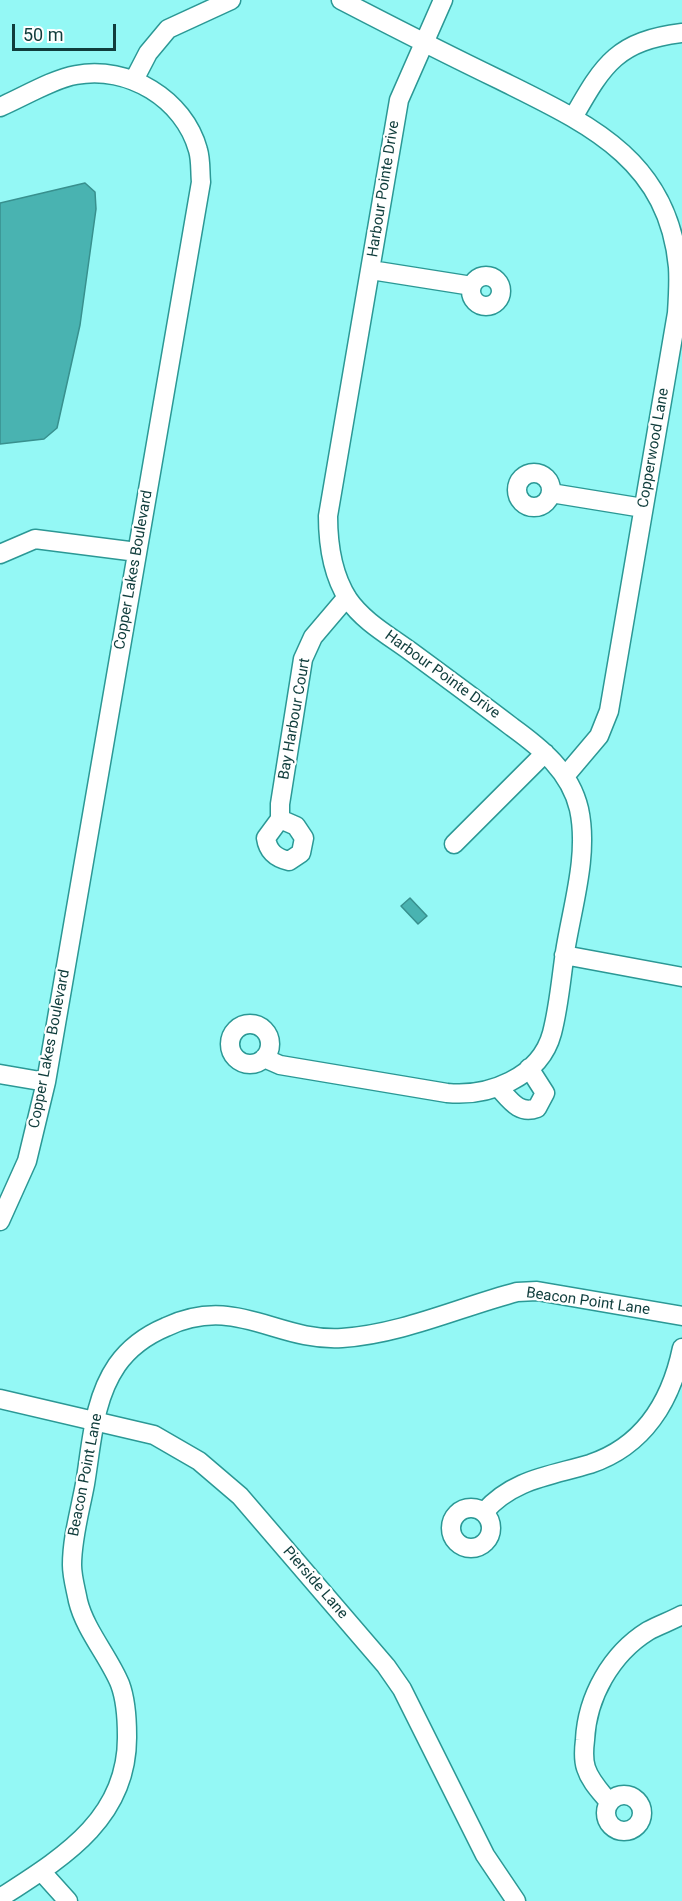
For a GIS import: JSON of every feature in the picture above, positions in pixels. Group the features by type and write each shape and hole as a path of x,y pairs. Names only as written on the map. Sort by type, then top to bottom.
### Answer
{"street":[{"path":"134,80 148,53 168,29 231,0"},
{"name":"Copperwood Lane","path":"341,0 574,116 617,147 638,168 676,227 677,313 609,711 599,736 566,776"},
{"name":"Harbour Pointe Drive","path":"264,1058 280,1065 466,1095 498,1087 529,1068 552,1035 581,852 579,808 566,776 545,753 360,615 347,597 331,557 328,516 399,100 443,0"},
{"path":"574,116 593,82 620,52 661,36 682,33"},
{"name":"Copper Lakes Boulevard","path":"0,107 74,75 104,72 134,80 173,106 188,127 198,151 201,182 46,1082 27,1161 0,1221"},
{"path":"371,270 472,286"},
{"path":"551,493 643,508"},
{"path":"0,554 35,539 137,552"},
{"name":"Bay Harbour Court","path":"280,819 280,804 303,659 313,637 347,597"},
{"path":"454,844 545,753"},
{"path":"564,955 682,977"},
{"path":"498,1087 518,1108 529,1111 537,1108 545,1093 529,1068"},
{"path":"0,1074 46,1082"},
{"name":"Beacon Point Lane","path":"0,1898 41,1871 96,1826 116,1792 127,1747 127,1724 121,1686 79,1604 72,1570 73,1547 94,1420 111,1376 130,1351 165,1327 194,1317 229,1314 299,1333 340,1338 366,1335 412,1324 517,1292 537,1291 682,1316"},
{"path":"484,1512 496,1499 526,1481 591,1463 626,1445 653,1420 668,1396 682,1348"},
{"name":"Pierside Lane","path":"0,1399 154,1435 183,1449 240,1496 397,1681 485,1855 516,1901"},
{"path":"609,1802 594,1784 585,1766 589,1708 607,1672 626,1650 648,1631 682,1615"},
{"path":"41,1871 68,1901"}],"water":[{"path":"85,183 95,192 96,209 80,325 57,428 44,439 0,444 0,203"},
{"path":"410,898 427,916 418,924 401,906"}]}
